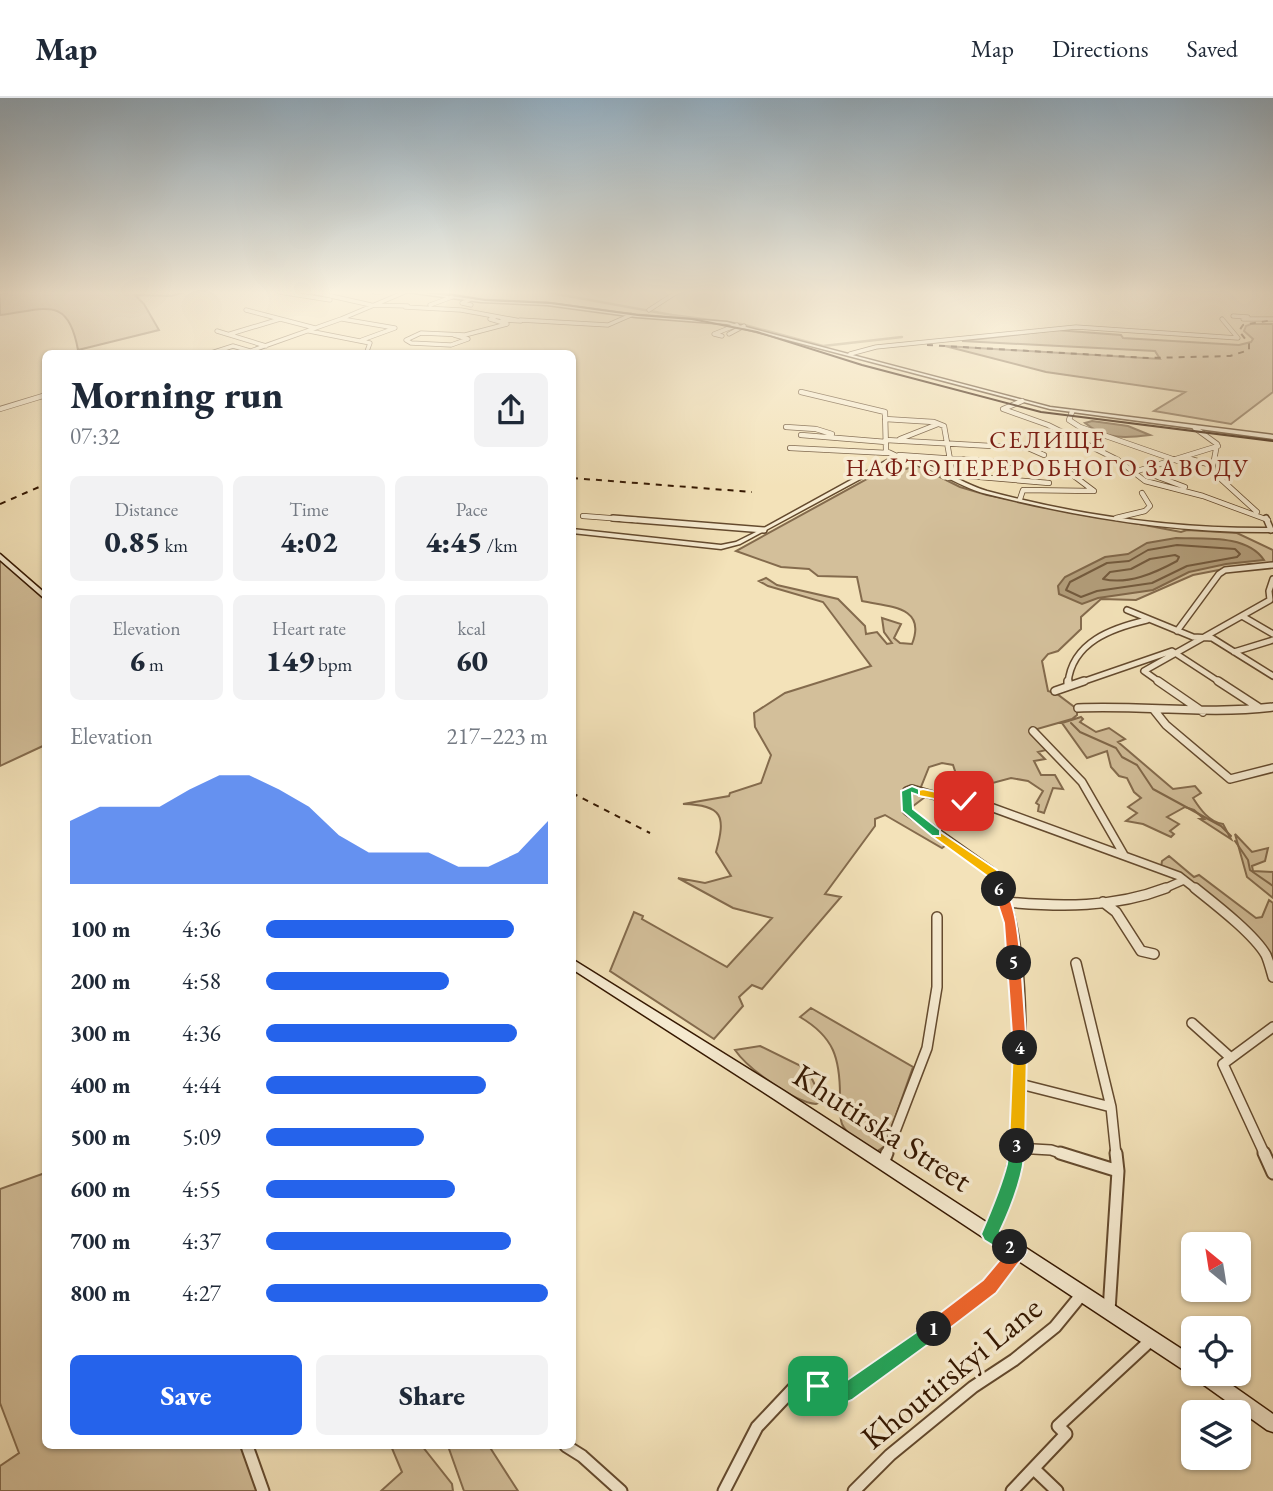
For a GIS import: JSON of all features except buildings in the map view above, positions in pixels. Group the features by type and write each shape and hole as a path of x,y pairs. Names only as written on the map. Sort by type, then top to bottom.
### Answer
{"main road":[{"path":"0,556 42,594"},
{"name":"Khutirska Street","path":"576,966 1181,1359"},
{"path":"1220,1386 1273,1424"}],"street":[{"path":"861,357 1072,412 1273,437"},
{"path":"801,392 885,412 886,451 984,492 1116,518 1189,528 1272,530 1265,517 1214,474 1211,465 1217,446"},
{"path":"0,408 42,396"},
{"path":"1022,401 1003,409 1048,425 1118,460 1145,481 1203,496"},
{"path":"1072,412 1069,420 1080,428 1178,461"},
{"path":"924,414 925,421"},
{"path":"885,419 925,421 944,426 950,458 950,477"},
{"path":"801,435 886,442 938,424"},
{"path":"786,427 823,430 835,436"},
{"path":"1195,428 1217,446"},
{"path":"835,436 835,446"},
{"path":"897,440 1028,448 1044,455"},
{"path":"1134,472 1178,461 1217,446"},
{"path":"790,448 1027,464"},
{"path":"1186,458 1211,465"},
{"path":"576,531 721,547 738,543 764,530 891,460 903,459"},
{"path":"1020,499 1023,490 1094,491 1066,470"},
{"path":"1153,475 1203,496 1273,520"},
{"path":"950,477 1049,483"},
{"path":"1116,518 1145,511 1150,506 1142,493"},
{"path":"583,516 764,530"},
{"path":"1177,631 1219,574 1236,568 1273,565"},
{"path":"1203,712 1144,670 1272,601 1269,591 1273,579"},
{"path":"1127,610 1177,631 1212,638 1273,676"},
{"path":"1242,616 1273,634"},
{"path":"1068,686 1068,673 1078,655 1091,641 1104,633 1147,620"},
{"path":"1234,652 1273,640"},
{"path":"1055,691 1167,652 1176,652 1258,707"},
{"path":"1078,708 1119,706 1154,710 1231,712 1273,707"},
{"path":"1154,710 1166,725 1230,779 1273,768"},
{"path":"1033,731 1082,782 1124,855"},
{"path":"990,1234 1001,1212 1016,1161 1020,1084 1016,979 1006,902 992,874 907,811 905,794 910,789 950,800 985,805 1124,855 1184,880 1220,908 1260,948 1266,956 1273,977"},
{"path":"1006,902 1079,906 1161,892 1184,880"},
{"path":"1104,902 1116,912 1141,951 1154,954"},
{"path":"883,1163 927,1048 937,987 937,917"},
{"path":"1076,963 1111,1107 1118,1171 1109,1312"},
{"path":"1192,1023 1231,1058"},
{"path":"1273,1027 1223,1064 1273,1173"},
{"path":"1020,1084 1111,1107"},
{"path":"1016,1148 1051,1150 1118,1171"},
{"path":"724,1491 757,1427 807,1374 818,1386 845,1394 989,1287 1018,1252"},
{"name":"Khoutirskyi Lane","path":"854,1491 890,1455 973,1387 1014,1360 1055,1327 1082,1294"},
{"path":"1012,1491 1066,1434 1058,1426 1152,1340"},
{"path":"248,1449 263,1491"},
{"path":"571,1449 582,1455 621,1491"},
{"path":"1034,1469 1057,1491"}],"shaded area":[{"path":"988,357 1127,357 1160,359 1159,357 1273,357 1273,392 1231,424 1154,411 1185,392 1046,372"},
{"path":"908,463 960,487 987,495 1181,532 1187,530 1237,533 1273,550 1273,564 1250,564 1193,575 1136,600 1101,599 1081,617 1081,629 1058,651 1048,654 1042,661 1048,691 1057,694 1077,709 1077,715 1072,719 1030,731 1046,750 1038,752 1045,759 1034,761 1041,775 1055,775 1063,789 1053,788 1044,813 1038,811 1039,805 1036,803 1043,791 1028,781 1011,778 989,784 982,778 956,774 953,765 942,763 929,767 919,792 925,797 904,813 946,845 942,848 885,815 875,819 875,826 825,894 841,897 762,989 752,985 739,997 743,1006 714,1039 610,971 634,912 727,967 772,918 733,908 678,878 705,883 731,876 716,852 721,829 718,815 706,807 683,804 729,796 730,793 761,783 771,755 755,727 754,713 785,693 871,666 823,602 759,581 766,578 777,585 838,599 865,626 866,634 877,632 887,644 892,643 884,632 882,618 901,624 894,638 900,643 912,644 915,631 910,615 903,610 862,601 857,577 818,576 809,569 781,567 736,551 894,464 906,469 912,467"},
{"path":"0,558 42,595 42,746 0,766"},
{"path":"1081,717 1083,719 1080,722 1096,732 1109,728 1125,739 1118,742 1173,789 1195,786 1201,793 1193,798 1209,818 1223,824 1231,839 1200,819 1204,819 1194,810 1185,807 1167,817 1179,824 1170,831 1174,834 1171,837 1143,824 1126,821 1137,813 1128,807 1141,798 1134,792 1127,778 1119,776 1111,767 1107,751 1087,758 1062,723"},
{"path":"1235,834 1252,852 1268,848 1265,861 1252,866 1253,871 1273,872 1273,898 1247,877"},
{"path":"1169,856 1194,877 1199,875 1256,918 1262,917 1269,900 1273,903 1273,956 1247,930 1161,867 1162,861"},
{"path":"811,1008 913,1067 885,1146 876,1152 852,1136 842,1124 839,1070 833,1050 821,1032 800,1017"},
{"path":"760,1046 807,1069 821,1097 820,1102 807,1102 784,1091 750,1066 735,1050"},
{"path":"42,1174 42,1449 246,1449 260,1491 0,1491 0,1466 19,1453 0,1403 0,1189"},
{"path":"392,1449 424,1449 452,1484 453,1491 381,1491 402,1472"},
{"path":"449,1449 491,1449 518,1491 464,1491"}],"water":[{"path":"1092,421 1128,426 1150,435 1109,435 1085,423"},
{"path":"1176,538 1236,542 1247,546 1264,560 1189,572 1153,590 1098,598 1082,604 1059,594 1058,586 1065,577 1105,557 1128,554 1147,543"}],"waterway":[{"path":"1071,723 1080,732 1116,748 1122,757 1137,765 1153,789 1221,826 1231,836"},
{"path":"1235,841 1248,860 1250,870 1273,886"}],"tram line":[{"path":"837,357 1041,412 1273,441"}],"railway":[{"path":"1132,357 1189,357"},
{"path":"576,478 752,492"},
{"path":"0,504 42,486"},
{"path":"576,795 650,833"}],"district":[{"name":"СЕЛИЩЕ НАФТОПЕРЕРОБНОГО ЗАВОДУ","path":"1048,454"}],"route":[{"path":"818,1386 845,1394 872,1376 989,1287 1018,1252 990,1234 1001,1212 1016,1161 1020,1099 1016,979 1006,902 992,874 907,811 905,794 912,789 950,800 964,801"}]}
